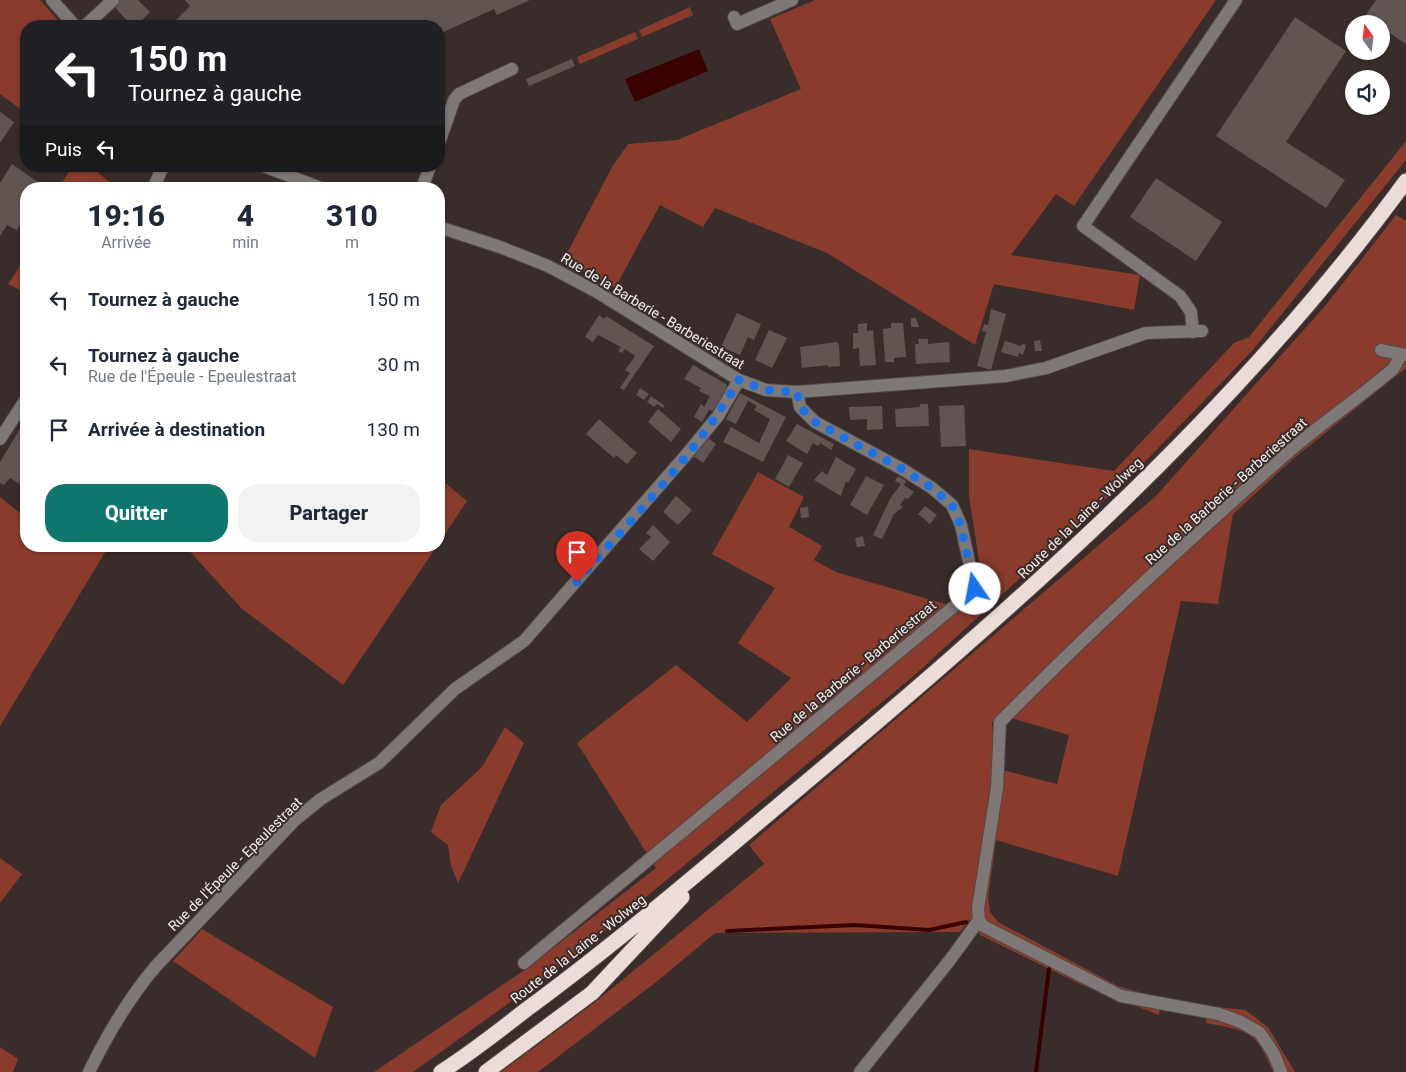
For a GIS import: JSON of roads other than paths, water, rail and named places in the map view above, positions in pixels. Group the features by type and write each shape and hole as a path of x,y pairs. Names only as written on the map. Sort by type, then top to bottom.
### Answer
{"highway":[{"name":"Route de la Laine - Wolweg","path":"441,1072 627,933 926,681 1091,532 1203,421 1257,364 1406,181"},
{"name":"Route de la Laine - Wolweg","path":"1393,198 1406,187"},
{"name":"Route de la Laine - Wolweg","path":"486,1072 592,993 731,845"}],"street":[{"path":"52,0 70,20"},
{"path":"92,20 113,0"},
{"path":"734,17 737,24 792,0"},
{"path":"797,392 1006,376 1055,365 1146,333 1198,332 1191,312 1180,296 1083,226 1236,0"},
{"path":"445,126 454,100 459,94 512,68"},
{"path":"279,172 305,182"},
{"name":"Rue de la Barberie - Barberiestraat","path":"445,229 500,247 548,266 597,292 739,380 766,390 797,392 800,407 815,422 902,469 932,488 952,505 960,524 975,589 524,963"},
{"path":"1381,350 1404,355"},
{"name":"Rue de la Barberie - Barberiestraat","path":"979,920 978,908 996,788 1000,722 1056,666 1287,453 1393,369 1404,355"},
{"name":"Rue de l'Épeule - Epeulestraat","path":"89,1072 112,1025 135,991 156,966 295,820 321,799 378,763 455,690 473,675 509,653 530,636 718,416 739,380"},
{"path":"0,439 20,408"},
{"path":"860,1072 950,960 979,920 983,926 996,934 1121,996 1219,1014 1241,1022 1260,1033 1274,1054 1282,1072"}],"waterway":[{"path":"727,931 855,925 929,930 966,922"},
{"path":"1036,1072 1049,969"}]}
